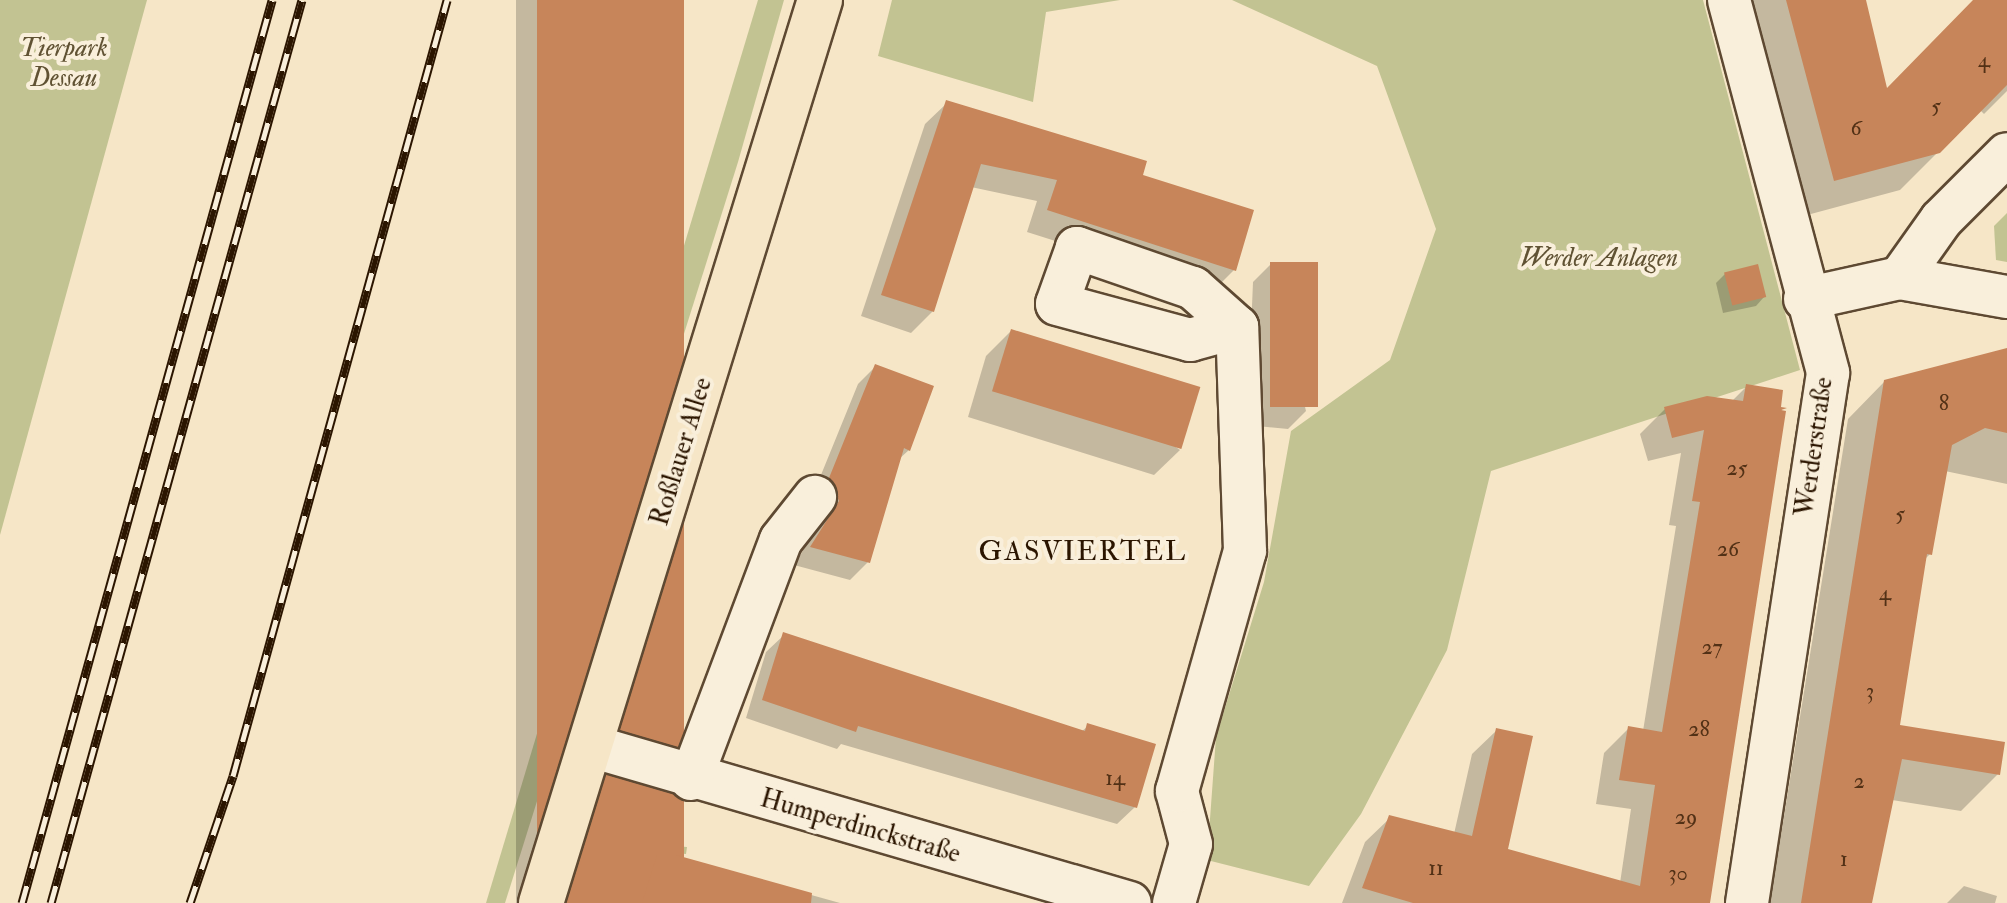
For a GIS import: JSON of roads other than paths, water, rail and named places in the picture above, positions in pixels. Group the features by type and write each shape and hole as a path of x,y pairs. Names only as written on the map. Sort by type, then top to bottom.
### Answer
{"main road":[{"name":"Roßlauer Allee","path":"541,903 820,0"}],"street":[{"name":"Werderstraße","path":"1729,0 1805,299 1828,373 1747,903"},
{"path":"1900,278 1941,220 2007,154"},
{"path":"1805,299 1900,278 2007,297"},
{"path":"1174,903 1191,844 1177,791 1245,551 1237,327"},
{"path":"691,779 781,540 815,497"},
{"name":"Humperdinckstraße","path":"591,746 691,779 1130,903"}],"railway":[{"path":"22,903 272,0"},
{"path":"51,903 302,0"},
{"path":"190,903 233,776 447,0"}],"district":[{"name":"GASVIERTEL","path":"1083,552"}],"park label":[{"name":"Tierpark Dessau","path":"64,64"},
{"name":"Werder Anlagen","path":"1599,259"}]}
